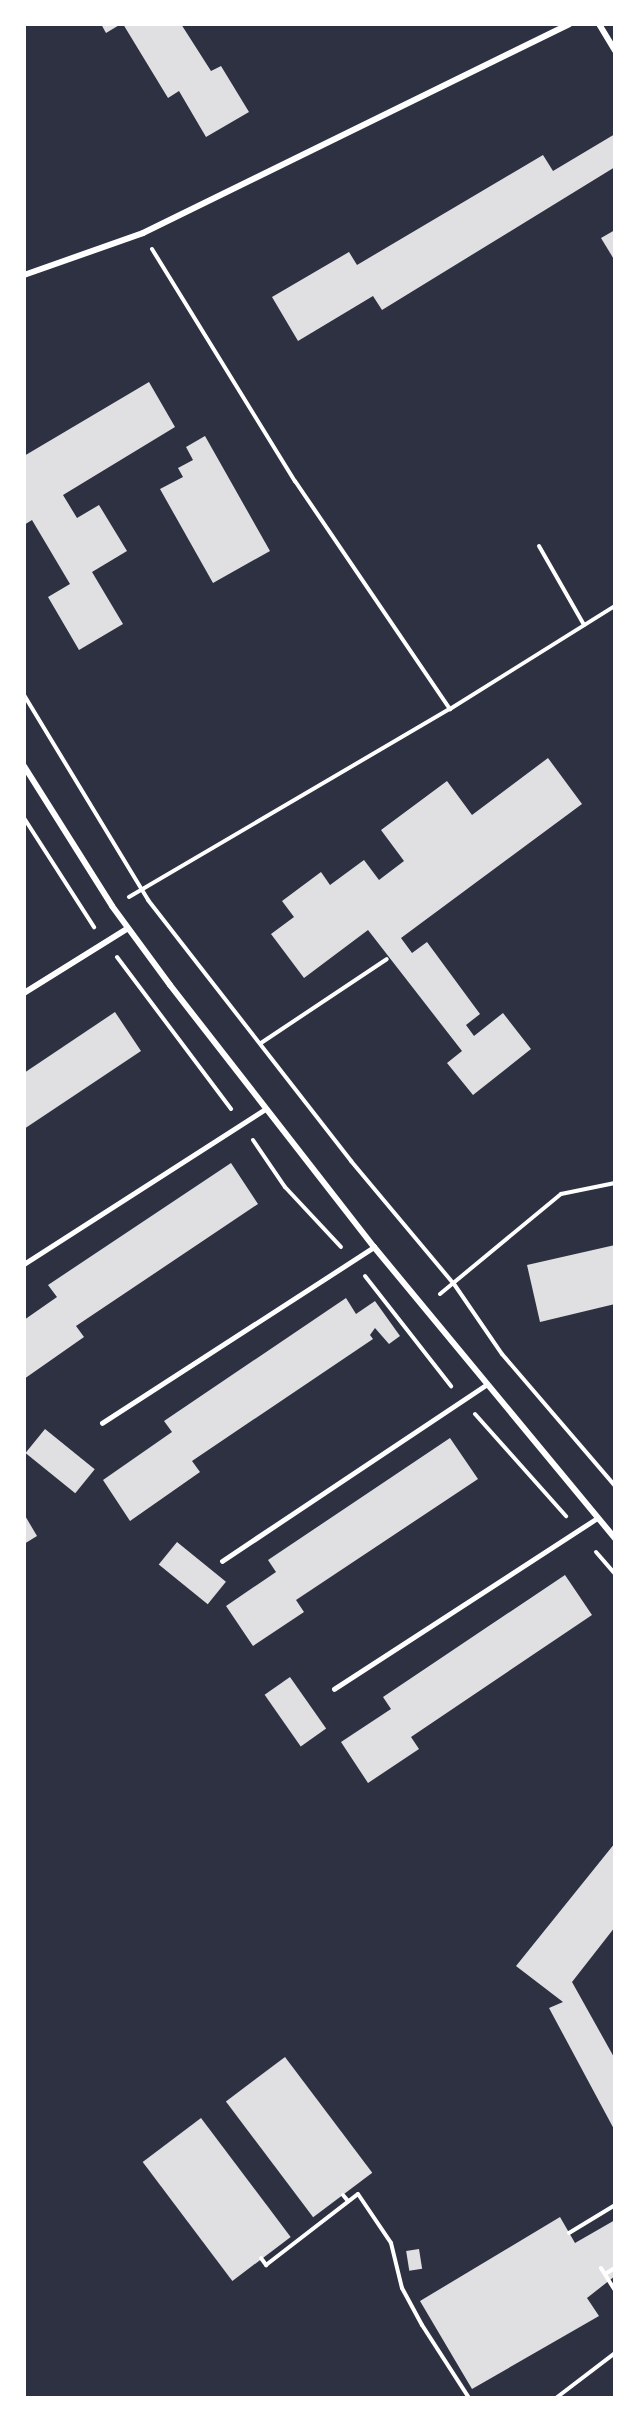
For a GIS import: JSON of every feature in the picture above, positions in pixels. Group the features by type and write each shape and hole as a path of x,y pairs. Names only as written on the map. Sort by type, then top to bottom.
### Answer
{"street":[{"path":"24,275 143,234 570,24"},
{"path":"599,24 615,51"},
{"path":"24,766 127,928 374,1247 596,1519 615,1538"},
{"path":"24,993 127,928"}],"lane":[{"path":"24,1264 265,1108"},
{"path":"102,1423 374,1247"},
{"path":"222,1561 486,1385"},
{"path":"334,1689 596,1519"}],"path":[{"path":"143,234 295,481 450,709"},
{"path":"539,546 584,625"},
{"path":"90,921 450,709 615,606"},
{"path":"24,695 141,890 351,1161 454,1284 502,1354 615,1486"},
{"path":"261,1043 387,959"},
{"path":"402,1324 454,1284 561,1194 615,1183"},
{"path":"261,2258 266,2265 358,2194 391,2243 402,2288 446,2365 470,2398"},
{"path":"343,2195 348,2201"},
{"path":"569,2233 615,2205"},
{"path":"602,2268 615,2290"},
{"path":"605,2274 615,2268"},
{"path":"556,2398 615,2353"}],"building":[{"path":"101,24 121,24 106,33"},
{"path":"123,24 181,24 211,71 221,66 249,112 206,137 179,91 168,98"},
{"path":"615,134 615,167 382,310 373,296 298,341 272,297 349,252 357,265 543,155 553,171"},
{"path":"615,230 615,261 601,238"},
{"path":"149,382 175,427 63,495 77,518 99,505 127,551 92,572 123,624 79,650 48,597 70,584 32,520 24,525 24,456"},
{"path":"205,436 270,551 213,583 160,489 183,477 178,468 193,460 186,447"},
{"path":"548,758 582,804 401,938 412,953 427,942 480,1014 466,1025 474,1036 503,1013 531,1049 473,1095 447,1063 462,1051 368,930 304,978 271,934 294,917 282,901 321,872 330,885 364,860 379,880 404,861 381,830 447,781 472,815"},
{"path":"115,1012 141,1051 24,1129 24,1073"},
{"path":"231,1163 258,1204 76,1326 84,1337 24,1379 24,1320 57,1297 48,1285"},
{"path":"615,1245 615,1304 540,1322 527,1265"},
{"path":"346,1298 356,1314 375,1301 400,1336 389,1344 375,1328 370,1335 373,1339 192,1461 200,1472 130,1521 103,1480 172,1432 164,1421"},
{"path":"45,1429 95,1469 75,1493 25,1453"},
{"path":"450,1438 478,1479 296,1600 304,1612 253,1646 226,1606 276,1572 268,1560"},
{"path":"24,1514 37,1536 24,1544"},
{"path":"177,1542 226,1582 208,1604 159,1565"},
{"path":"565,1575 592,1615 411,1737 419,1749 368,1783 341,1742 391,1709 383,1697"},
{"path":"290,1677 326,1729 301,1746 265,1695"},
{"path":"615,1843 615,1927 572,1982 615,2059 615,2131 549,2008 563,2002 516,1966"},
{"path":"285,2057 372,2173 313,2217 226,2102"},
{"path":"201,2118 291,2237 232,2281 143,2162"},
{"path":"560,2217 575,2243 615,2220 615,2276 587,2298 599,2316 472,2389 420,2301"},
{"path":"419,2249 422,2269 409,2271 406,2251"}]}
